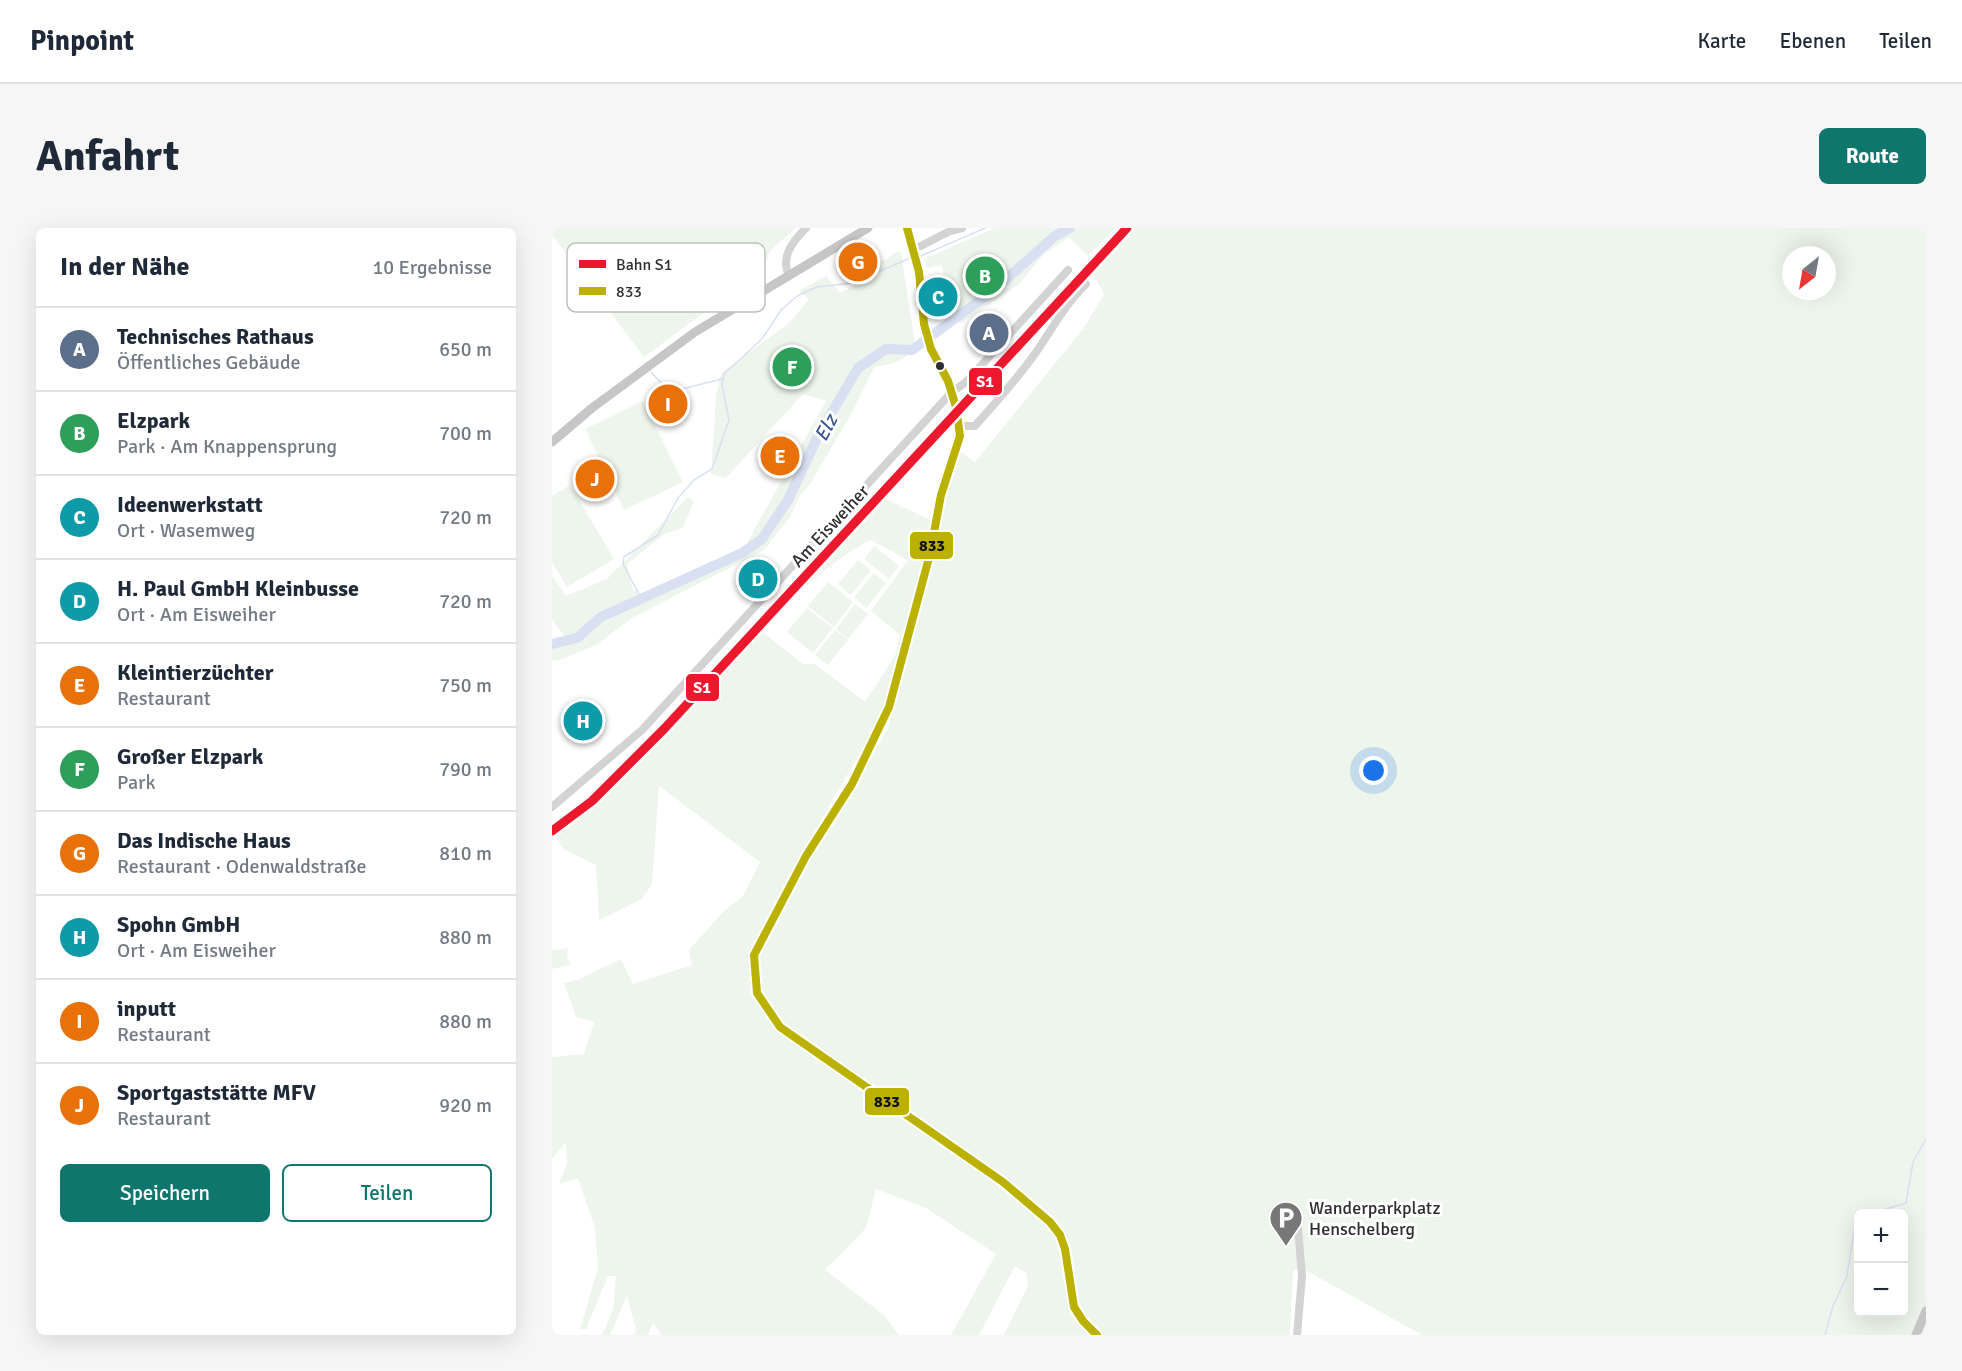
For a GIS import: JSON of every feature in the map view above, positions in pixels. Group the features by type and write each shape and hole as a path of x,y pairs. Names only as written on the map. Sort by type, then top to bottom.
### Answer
{"main road":[{"path":"765,290 868,228"},
{"path":"552,442 591,408 695,332 729,312"},
{"path":"1916,1335 1926,1311"}],"street":[{"path":"789,276 786,269 787,255 794,240 806,228"},
{"path":"907,228 919,272 924,324 931,349 944,370 960,426 958,444 941,495 930,554 888,707 852,784 806,856 754,955 757,993 780,1027 1000,1180 1052,1223 1063,1243 1070,1302 1082,1324 1097,1335"},
{"path":"913,250 950,231 962,228"},
{"name":"Am Eisweiher","path":"552,807 642,730 951,393 966,382 1068,270"},
{"path":"960,426 975,426 982,419 1038,349 1072,297 1086,284"},
{"path":"1297,1335 1302,1276 1298,1228"}],"shaded area":[{"path":"552,228 796,228 770,251 765,264 765,243 567,243 567,255 552,235"},
{"path":"995,228 1116,228 1088,256 1069,237 1043,255 1019,284 960,324 941,265 927,268 924,259"},
{"path":"1130,228 1926,228 1926,1335 1422,1335 1305,1270 1293,1270 1290,1335 1004,1335 1028,1286 1026,1273 1015,1266 979,1335 951,1335 996,1254 926,1208 876,1189 866,1228 825,1270 884,1315 899,1335 662,1335 653,1323 648,1335 634,1335 636,1330 627,1296 610,1335 602,1335 613,1309 616,1276 608,1276 586,1329 580,1329 598,1268 595,1228 578,1178 559,1184 567,1163 566,1142 552,1159 552,1057 584,1054 594,1022 576,1017 564,983 580,979 621,959 633,984 692,965 689,950 724,911 743,896 760,862 659,786 652,884 642,899 599,920 596,865 564,849 553,834 591,804 662,733 882,497 932,521 886,708 821,820 833,826 888,728 933,556 944,496 960,451 975,462 1083,329 1104,294 1091,270","holes":["871,540 908,560 871,611 900,635 895,656 865,702 815,664 803,664 761,631 827,569"]},
{"path":"896,252 901,252 915,344 908,355 903,358 893,363 874,367 853,411 810,484 799,497 790,517 764,550 632,618 596,645 557,661 552,660 552,640 565,637 552,619 552,575 566,596 607,579 688,497 694,501 683,528 664,534 627,564 633,590 642,594 743,550 826,401 803,394 726,478 711,474 716,396 721,373 790,322 809,299 799,291 826,276 840,293 865,280 872,261 885,260"},
{"path":"610,312 705,312 644,357"},
{"path":"643,401 683,482 624,510 585,429"},
{"path":"570,485 614,559 567,587 552,562 552,496"},
{"path":"874,546 899,566 889,579 864,559"},
{"path":"858,560 871,570 851,595 838,584"},
{"path":"874,573 886,583 866,608 854,597"},
{"path":"828,582 853,602 834,627 808,606"},
{"path":"855,604 868,614 848,639 836,629"},
{"path":"807,608 833,628 813,653 787,632"},
{"path":"835,630 848,640 828,665 815,655"},
{"path":"568,948 567,957 571,965 552,969 552,950"}],"waterway":[{"path":"921,256 985,228"},
{"name":"Elz","path":"552,644 577,638 601,617 742,553 762,539 788,500 819,434 858,368 886,349 912,350 994,290 1055,236 1070,228"},
{"path":"641,598 623,564 624,557 658,535 678,498 694,480 712,469 729,420 722,385 724,374 762,339 781,310 797,296 817,287 852,283 908,259"},
{"path":"651,372 662,384 674,391 722,379"},
{"path":"1886,1209 1906,1203 1913,1162 1926,1139"},
{"path":"1825,1335 1833,1306 1847,1276 1854,1232"}],"rail line":[{"name":"S1","path":"552,831 592,801 664,729 1127,228"}],"transit line":[{"name":"833","path":"907,228 919,272 924,324 931,349 948,381 956,407 960,436 941,495 930,554 889,707 852,784 806,856 754,955 757,993 780,1027 1003,1182 1050,1222 1060,1235 1065,1249 1074,1307 1083,1321 1097,1335"}],"place":[{"name":"Das Indische Haus","path":"858,262"},
{"name":"Elzpark","path":"985,276"},
{"name":"Ideenwerkstatt","path":"938,297"},
{"name":"Technisches Rathaus","path":"989,333"},
{"name":"Großer Elzpark","path":"792,367"},
{"name":"inputt","path":"668,404"},
{"name":"Kleintierzüchter","path":"780,456"},
{"name":"Sportgaststätte MFV","path":"595,479"},
{"name":"H. Paul GmbH Kleinbusse","path":"758,579"},
{"name":"Spohn GmbH","path":"583,721"},
{"name":"Wanderparkplatz Henschelberg","path":"1286,1247"}]}
